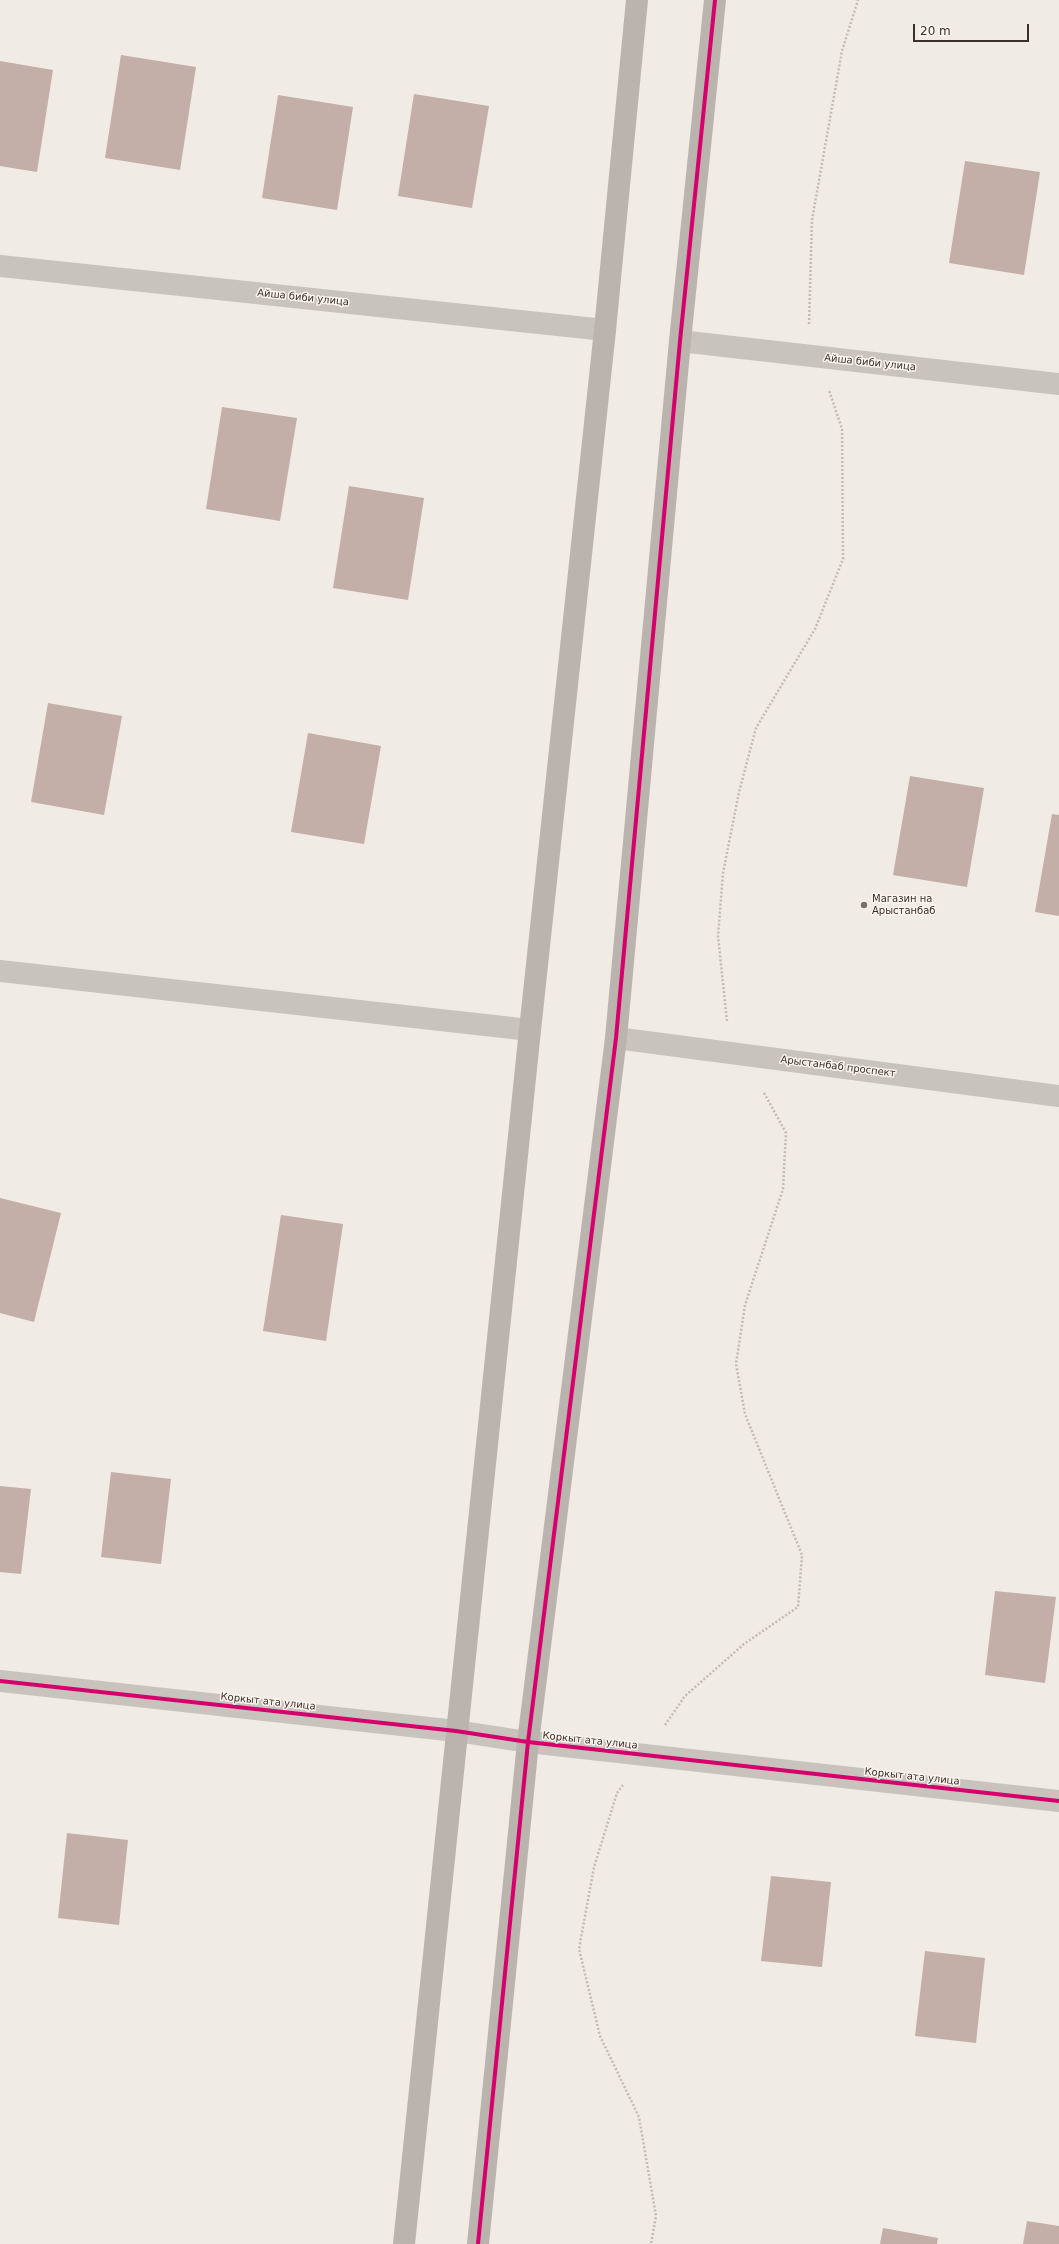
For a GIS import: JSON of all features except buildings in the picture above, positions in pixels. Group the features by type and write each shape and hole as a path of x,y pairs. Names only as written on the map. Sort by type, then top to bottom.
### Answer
{"street":[{"path":"404,2244 456,1731 606,330 637,0"},
{"path":"478,2244 528,1742 616,1038 680,342 715,0"},
{"name":"Айша биби улица","path":"0,266 606,330"},
{"name":"Айша биби улица","path":"680,342 1059,384"},
{"path":"0,971 530,1030"},
{"name":"Арыстанбаб проспект","path":"616,1038 1059,1096"},
{"name":"Коркыт ата улица","path":"0,1681 456,1731 528,1742 1059,1801"}],"path":[{"path":"651,2244 656,2216 639,2117 600,2036 579,1949 594,1867 617,1793 685,1696 744,1644 798,1607 802,1555 745,1414 736,1364 745,1305 783,1189 786,1133 727,1023 718,936 723,873 739,792 756,728 815,630 843,559 842,429 809,331 812,220 842,51 858,0"}],"cycle path":[{"path":"478,2244 528,1742 616,1038 680,341 715,0"},
{"path":"0,1681 456,1731 528,1742 1059,1801"}],"place":[{"name":"Магазин на Арыстанбаб","path":"864,905"}]}
